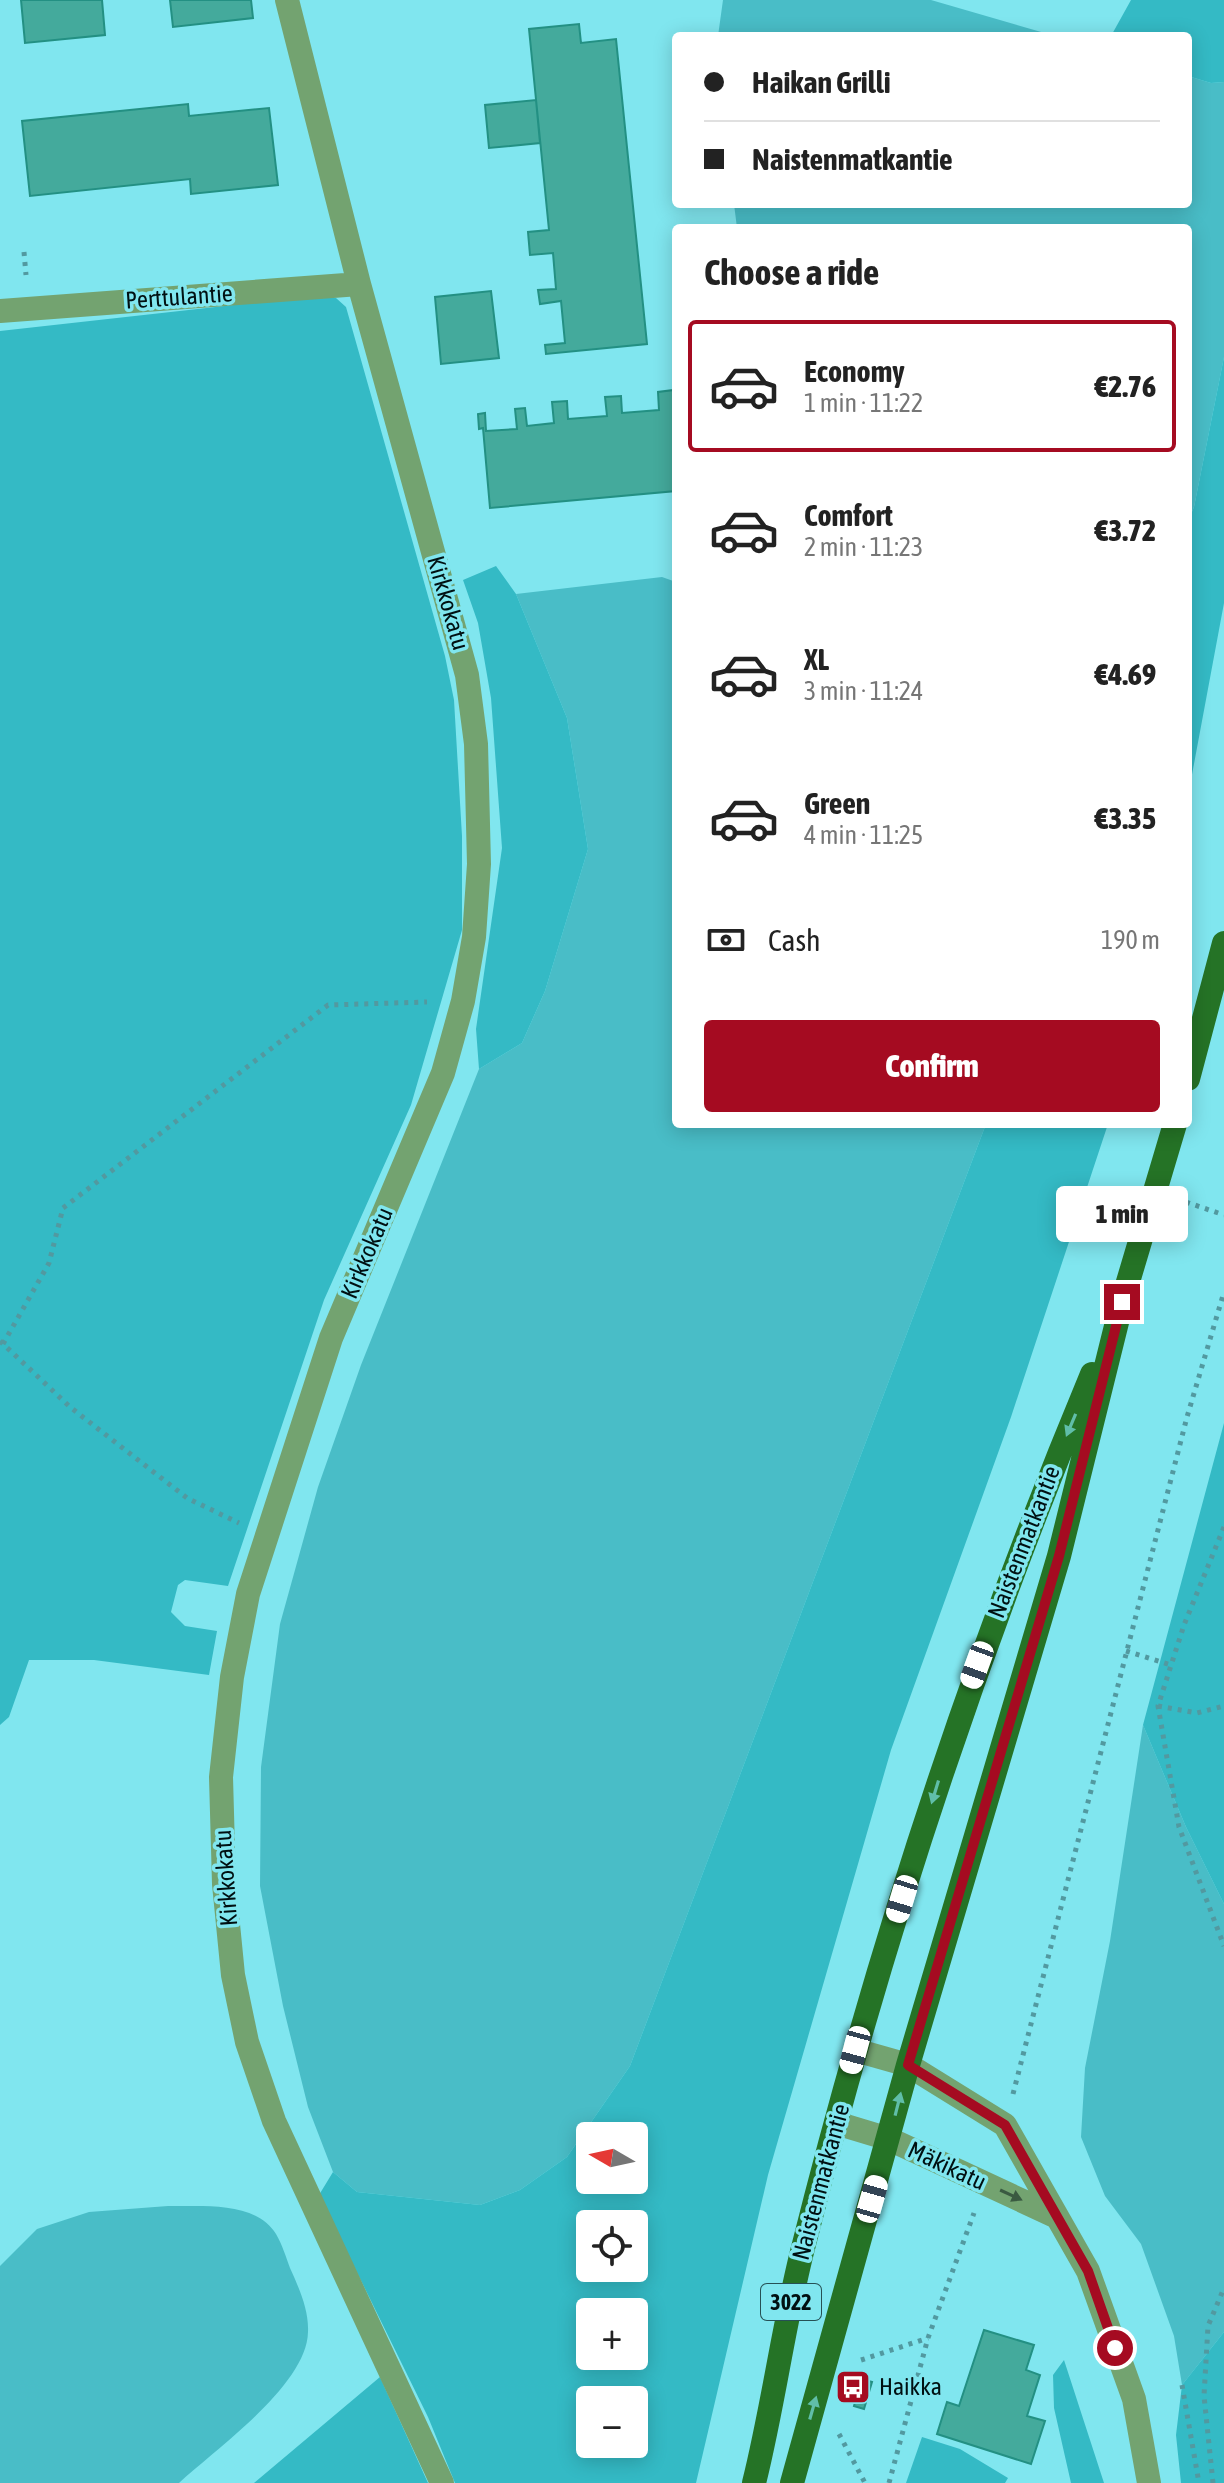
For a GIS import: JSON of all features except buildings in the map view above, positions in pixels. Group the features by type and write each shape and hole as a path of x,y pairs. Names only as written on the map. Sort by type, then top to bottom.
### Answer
{"main road":[{"path":"1192,1064 1224,943"},
{"name":"Naistenmatkantie","path":"792,2483 908,2065 1059,1556 1122,1302 1174,1128"},
{"name":"Naistenmatkantie","path":"754,2483 801,2255 855,2050 958,1718 1026,1532 1122,1302"}],"street":[{"name":"Kirkkokatu","path":"290,1 359,284 467,675 476,744 479,864 474,937 463,1001 443,1073 331,1338 264,1536 248,1594 232,1677 221,1777 224,1884 233,1975 247,2042 274,2121 442,2483"},
{"name":"Perttulantie","path":"0,311 359,284"},
{"name":"Mäkikatu","path":"855,2050 908,2065 1005,2125 1088,2271 1134,2399 1149,2483"},
{"name":"Mäkikatu","path":"836,2123 889,2139 1055,2216"}],"path":[{"path":"264,1536 187,1498 70,1407 2,1343 49,1263 63,1208 328,1005 463,1001"},
{"path":"1005,2125 1126,1651 1224,1292"},
{"path":"1224,1527 1158,1706 1179,1827 1224,1946"},
{"path":"1126,1651 1171,1665"},
{"path":"1158,1706 1197,1713 1224,1706"},
{"path":"889,2483 928,2338 986,2184"},
{"path":"1213,2483 1204,2396 1208,2326 1224,2288"},
{"path":"861,2360 928,2338"},
{"path":"1182,2385 1199,2483"},
{"path":"839,2434 865,2483"}],"shaded area":[{"path":"723,0 931,0 1041,32 719,32"},
{"path":"1131,0 1224,0 1224,82 1211,83 1192,77 1192,32 1113,32"},
{"path":"1192,77 1211,83 1224,82 1224,357 1192,512 1192,224 736,224 734,208 1192,208"},
{"path":"314,296 336,298 346,307 445,656 454,700 462,836 462,930 411,1105 324,1300 228,1586 185,1580 178,1585 171,1612 185,1626 217,1631 209,1675 94,1660 29,1660 9,1717 0,1725 0,331"},
{"path":"1224,357 1224,603 1192,775 1192,512"},
{"path":"496,566 516,594 567,718 588,849 545,991 522,1043 479,1069 476,1029 502,848 491,698 478,623 463,580"},
{"path":"662,577 672,581 672,1128 984,1128 630,2066 591,2122 576,2122 576,2144 567,2157 520,2190 480,2205 357,2192 333,2172 308,2107 283,2006 260,1886 261,1767 280,1624 318,1487 361,1365 479,1069 522,1043 545,991 588,849 567,718 516,594"},
{"path":"984,1128 1107,1128 1011,1417 891,1750 768,2175 696,2483 455,2483 428,2417 319,2195 333,2172 357,2192 480,2205 520,2190 567,2157 576,2144 576,2194 648,2194 648,2122 591,2122 630,2066"},
{"path":"1224,1423 1224,1904 1186,1827 1143,1725"},
{"path":"1143,1725 1186,1827 1224,1904 1224,2332 1182,2385 1174,2336 1141,2244 1105,2196 1081,2137 1085,2068 1110,1941"},
{"path":"168,2206 241,2210 267,2223 276,2234 300,2291 308,2324 304,2352 293,2373 257,2415 179,2483 0,2483 0,2266 37,2229 89,2212"},
{"path":"1224,2332 1224,2483 1181,2483 1176,2435 1182,2385"},
{"path":"1064,2360 1104,2483 1071,2483 1054,2408 1053,2375"},
{"path":"380,2377 428,2483 254,2483"},
{"path":"922,2437 960,2449 1008,2478 1005,2483 906,2483"}],"place":[{"name":"Haikka","path":"853,2387"}],"route":[{"path":"1115,2348 1088,2271 1005,2125 908,2065 1059,1556 1122,1302"}]}
